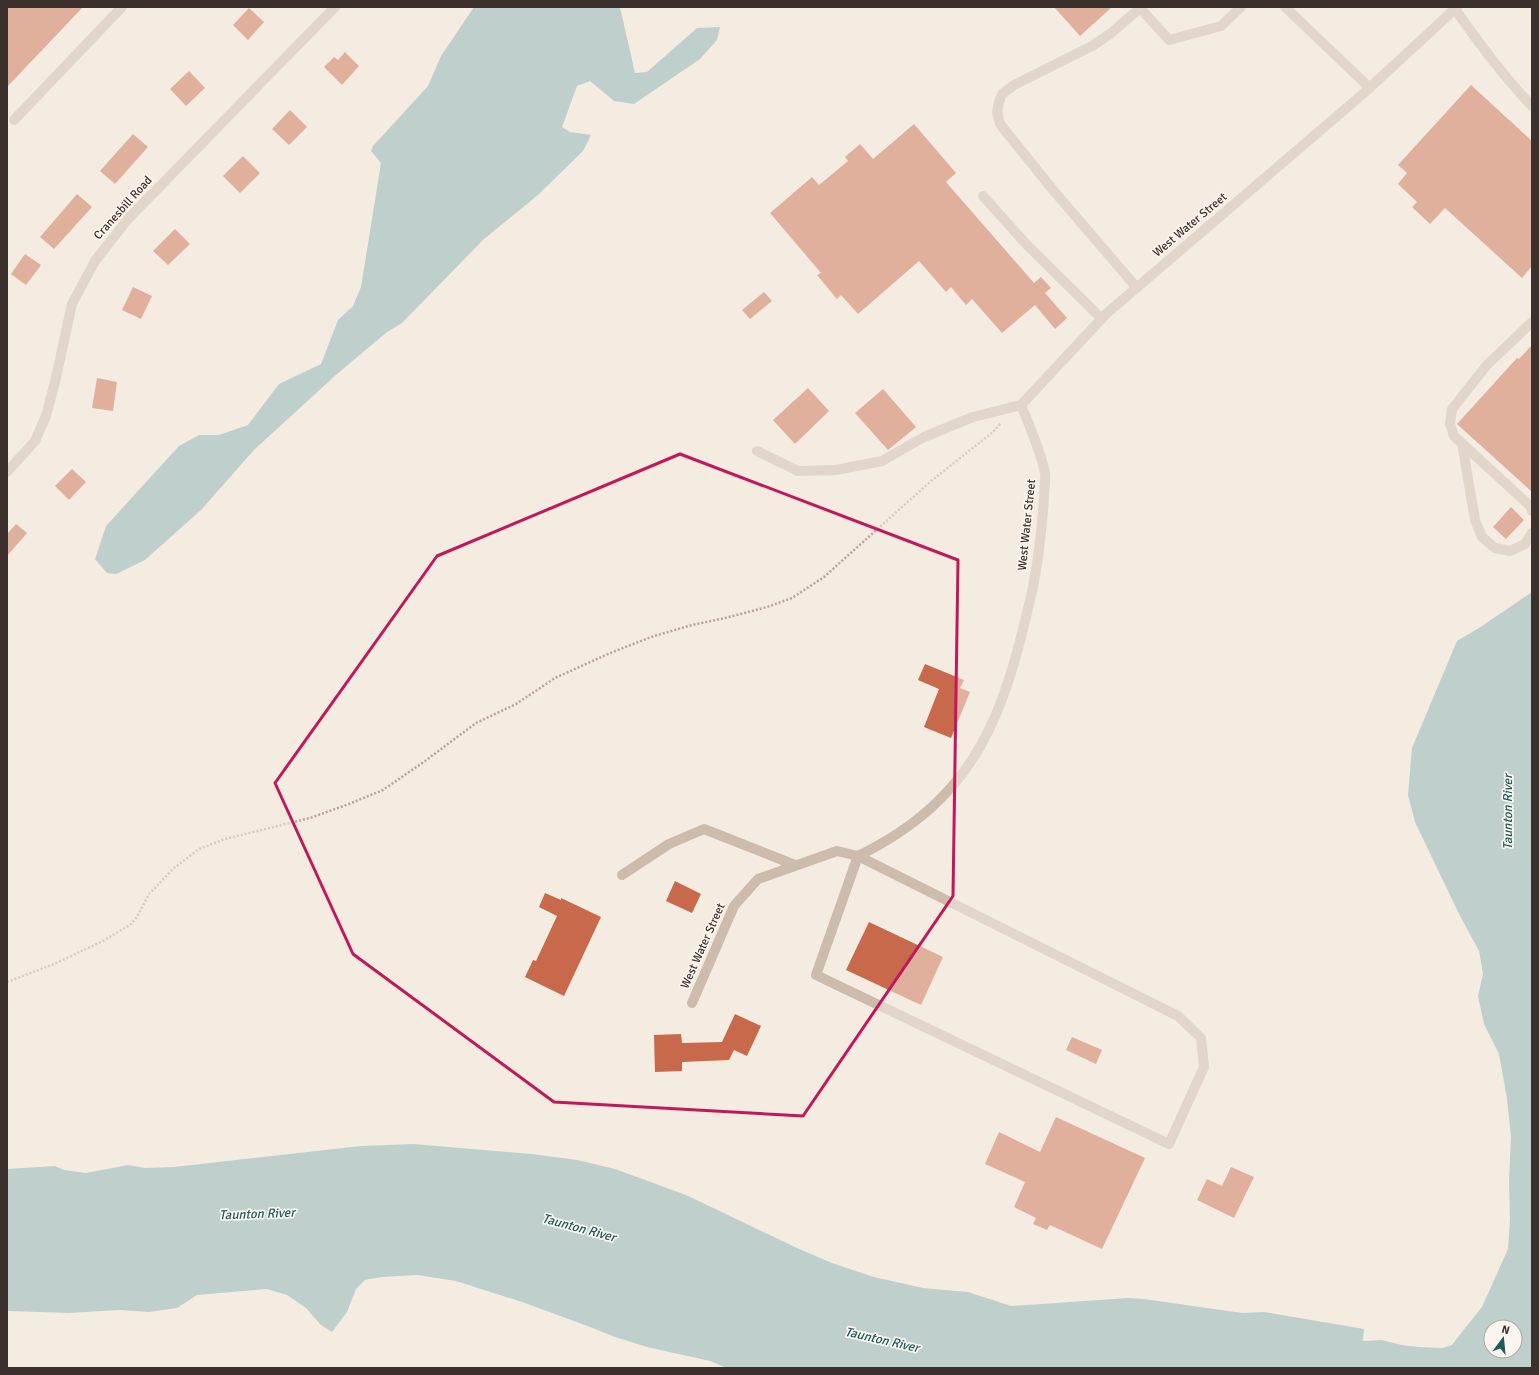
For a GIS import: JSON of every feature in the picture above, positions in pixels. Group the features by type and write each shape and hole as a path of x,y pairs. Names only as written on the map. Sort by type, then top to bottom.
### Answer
{"street":[{"path":"14,120 122,7"},
{"name":"Cranesbill Road","path":"7,472 35,441 46,416 72,304 95,261 128,219 334,7"},
{"path":"1137,288 1053,190 1000,124 997,112 999,102 1002,94 1014,86 1092,46 1110,34 1140,7 1169,40 1221,26 1241,7"},
{"path":"1284,7 1370,88"},
{"path":"1456,8 1493,62 1514,88 1532,106"},
{"name":"West Water Street","path":"692,1002 734,906 758,879 837,851 858,856 876,847 901,832 932,808 965,770 978,751 992,725 1013,667 1029,602 1039,551 1045,474 1021,404 1102,319 1370,88 1456,8"},
{"path":"983,196 1028,245 1102,319"},
{"path":"1532,322 1487,365 1452,410 1450,424 1454,436 1530,506 1532,510"},
{"path":"757,451 798,471 836,470 882,461 924,437 973,417 1021,404"},
{"path":"1462,443 1475,520 1482,537 1495,548 1510,551 1525,544 1532,533"},
{"path":"622,874 669,844 704,829 795,865"},
{"path":"858,856 1178,1016 1201,1038 1204,1067 1169,1144 816,975 858,856"}],"path":[{"path":"7,982 54,964 103,941 130,925 137,917 149,894 174,868 199,849 225,839 310,818 383,790 476,723 516,704 555,678 608,654 651,637 692,625 767,607 792,598 824,577 930,481 1004,421"}],"highlighted area":[{"path":"680,454 958,560 953,896 803,1116 554,1102 353,954 275,783 437,556"}],"water":[{"path":"474,7 620,7 635,73 647,72 697,28 720,27 717,40 700,59 634,104 614,101 590,81 577,86 562,127 570,132 591,135 583,151 538,195 484,239 402,323 387,332 337,374 254,450 201,510 145,560 116,574 107,573 95,559 106,526 179,446 199,435 219,435 248,425 279,384 321,364 338,320 353,306 361,287 381,163 371,151 373,146 428,86 441,56"},
{"name":"Taunton River","path":"1532,592 1532,1368 727,1368 710,1361 647,1347 615,1337 522,1302 456,1281 417,1275 382,1277 365,1280 356,1289 347,1312 332,1332 321,1325 306,1308 287,1295 267,1289 197,1295 177,1308 149,1312 119,1310 68,1313 7,1311 7,1169 55,1166 64,1170 86,1173 128,1165 145,1168 174,1167 361,1146 414,1144 532,1154 577,1160 615,1169 686,1195 832,1263 874,1277 923,1288 968,1292 1011,1306 1128,1298 1144,1299 1242,1313 1264,1312 1364,1329 1363,1341 1382,1340 1419,1347 1442,1348 1452,1345 1482,1307 1508,1249 1511,1137 1507,1099 1499,1054 1484,1024 1478,996 1483,974 1479,951 1459,914 1415,822 1408,795 1412,748 1457,641"}],"building":[{"path":"7,7 83,7 7,87"},
{"path":"1054,7 1112,7 1080,36"},
{"path":"249,8 264,22 248,40 233,25"},
{"path":"345,52 359,66 342,85 324,67 334,57 338,60"},
{"path":"189,71 205,88 186,106 170,89"},
{"path":"1471,85 1532,141 1532,266 1522,278 1445,208 1430,224 1412,207 1417,202 1398,184 1407,173 1398,165"},
{"path":"290,110 307,127 289,145 272,129"},
{"path":"914,124 956,173 946,182 1034,283 1041,277 1051,288 1045,293 1067,318 1055,329 1035,305 1002,333 972,299 966,305 951,287 946,292 919,261 858,314 841,295 837,299 817,275 821,273 770,213 812,177 819,185 848,161 845,157 860,144 873,159"},
{"path":"133,134 148,147 115,184 100,171"},
{"path":"243,156 260,173 240,193 223,176"},
{"path":"77,194 92,207 54,249 40,237"},
{"path":"175,229 190,244 168,265 153,251"},
{"path":"25,254 41,265 26,285 11,274"},
{"path":"133,287 152,296 141,319 122,310"},
{"path":"764,292 772,301 750,319 742,310"},
{"path":"1532,345 1532,492 1457,424 1517,358 1519,359"},
{"path":"97,378 117,382 113,411 92,408"},
{"path":"808,388 829,411 795,444 773,420"},
{"path":"883,389 916,427 888,450 855,413"},
{"path":"72,469 86,482 69,500 55,486"},
{"path":"1511,507 1524,520 1506,539 1493,527"},
{"path":"16,524 27,533 7,556 7,534"},
{"path":"925,664 964,680 960,688 970,692 951,738 924,727 939,689 918,680"},
{"path":"675,881 701,894 692,913 666,901"},
{"path":"545,893 561,900 561,898 601,917 564,996 525,977 533,960 536,961 557,916 539,907"},
{"path":"869,922 943,957 921,1005 846,970"},
{"path":"735,1014 761,1026 747,1056 734,1050 729,1060 682,1062 682,1071 655,1072 654,1035 681,1034 682,1043 722,1042"},
{"path":"1072,1037 1102,1050 1096,1064 1066,1050"},
{"path":"1056,1117 1145,1158 1102,1249 1050,1225 1047,1230 1033,1224 1036,1218 1014,1207 1025,1182 985,1164 999,1132 1040,1152"},
{"path":"1231,1167 1254,1177 1234,1218 1197,1200 1207,1179 1222,1186"}]}
